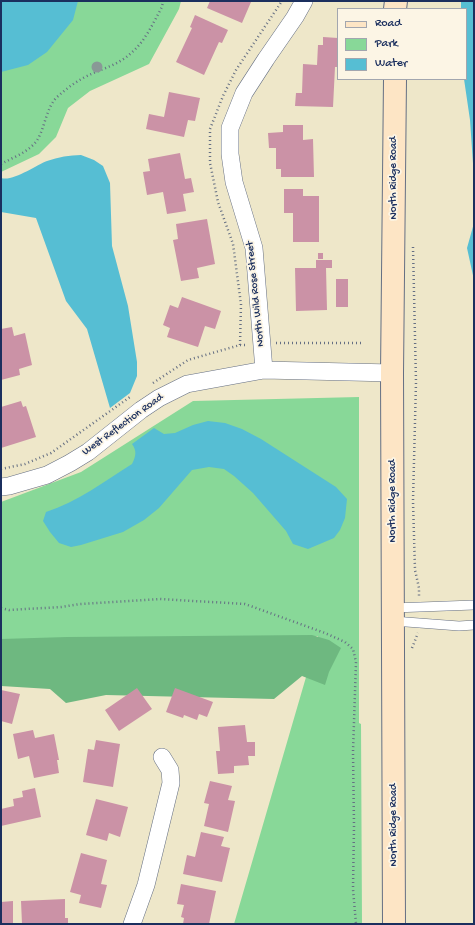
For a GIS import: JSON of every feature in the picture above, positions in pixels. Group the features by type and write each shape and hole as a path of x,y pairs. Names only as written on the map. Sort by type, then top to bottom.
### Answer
{"main road":[{"name":"North Ridge Road","path":"394,924 392,373 395,80"}],"street":[{"name":"North Wild Rose Street","path":"264,370 254,248 234,182 230,154 230,128 244,93 295,17 304,1"},
{"name":"West Reflection Road","path":"1,487 47,475 70,463 88,452 141,410 159,398 187,384 264,370 392,373"},
{"path":"132,924 146,885 171,783 170,770 162,757"}],"lane":[{"path":"393,614 419,607 474,604"},
{"path":"393,614 419,623 459,626 474,625"}],"path":[{"path":"1,164 29,149 35,143 55,99 69,86 120,61 130,54 143,41 162,7 163,1"},
{"path":"412,241 416,382 413,501 419,607"},
{"path":"1,608 9,610 160,599 245,604 326,633 345,642 353,649 356,662 353,752 353,889 356,924"},
{"path":"410,651 418,634 419,623"}],"green space":[{"path":"1,1 181,1 179,9 149,64 90,91 68,108 56,137 39,154 1,172"},
{"path":"359,397 359,723 361,724 362,924 234,924 318,636 1,640 1,502 81,472 193,401"},
{"path":"312,635 329,640 341,648 329,672 325,685 302,676 274,699 106,695 66,703 50,689 1,686 1,639"}],"water":[{"path":"1,1 78,1 73,20 47,52 28,65 1,72"},
{"path":"461,1 474,1 474,178 470,120 464,80 467,80 467,8 461,8"},
{"path":"81,155 94,160 103,166 110,183 112,246 128,306 137,362 137,376 130,393 110,408 87,329 66,301 36,218 1,212 1,178 12,178 55,158"},
{"path":"474,223 474,280 467,248"},
{"path":"208,421 225,423 242,429 261,439 336,487 347,499 345,518 340,530 334,538 308,549 293,544 286,531 253,493 224,469 209,467 192,470 159,508 144,520 123,532 71,547 59,543 50,532 43,521 46,512 80,497 132,464 135,449 132,444 154,428 164,434 175,433 193,425"}],"building":[{"path":"210,1 251,2 242,23 207,8"},
{"path":"195,15 228,30 222,43 219,42 204,75 176,62 192,28 190,27"},
{"path":"323,37 337,38 337,67 335,67 333,107 295,106 296,93 302,93 303,64 317,65 318,45 323,45"},
{"path":"169,92 200,98 195,121 188,120 184,137 146,129 149,114 164,117"},
{"path":"283,125 303,125 303,140 313,139 314,177 281,177 281,169 276,169 276,148 269,148 268,133 283,132"},
{"path":"180,153 185,179 191,178 194,192 183,194 186,211 167,214 163,192 147,195 143,172 150,171 148,159"},
{"path":"284,189 303,189 303,196 319,196 319,242 293,242 293,213 284,213"},
{"path":"207,219 215,264 197,268 199,278 181,281 173,240 178,239 176,224"},
{"path":"318,253 323,253 323,259 318,259"},
{"path":"316,260 332,260 332,268 326,268 327,310 296,311 295,268 316,268"},
{"path":"336,279 348,279 348,307 336,307"},
{"path":"182,297 221,311 215,329 205,326 198,347 167,337 170,328 163,325 170,305 178,308"},
{"path":"12,327 14,336 25,333 32,365 19,369 20,375 1,380 1,329"},
{"path":"21,401 23,407 26,406 36,437 1,448 1,407"},
{"path":"137,688 152,709 119,731 105,710"},
{"path":"175,688 213,702 207,717 199,714 197,720 184,715 183,718 166,712"},
{"path":"1,690 20,694 12,724 1,721"},
{"path":"245,725 247,742 255,742 255,756 248,756 249,765 234,766 234,773 218,774 216,751 220,751 218,727"},
{"path":"33,730 35,738 54,734 59,760 57,760 59,773 34,778 29,756 18,759 13,734"},
{"path":"96,740 120,744 113,787 83,782 88,749 94,750"},
{"path":"210,781 232,786 228,800 235,801 228,832 204,826 209,804 204,803"},
{"path":"35,788 41,817 1,826 1,809 14,806 13,799 23,797 22,791"},
{"path":"96,799 128,807 120,837 109,833 107,841 86,835"},
{"path":"201,832 224,837 221,846 230,848 222,882 183,874 187,855 195,857"},
{"path":"81,853 107,860 101,884 107,885 101,908 79,903 81,895 70,892"},
{"path":"181,884 216,891 209,924 183,924 184,918 181,917 184,905 177,904"},
{"path":"65,899 65,918 68,918 68,924 22,924 21,901"},
{"path":"13,901 13,924 1,924 1,902"}]}
